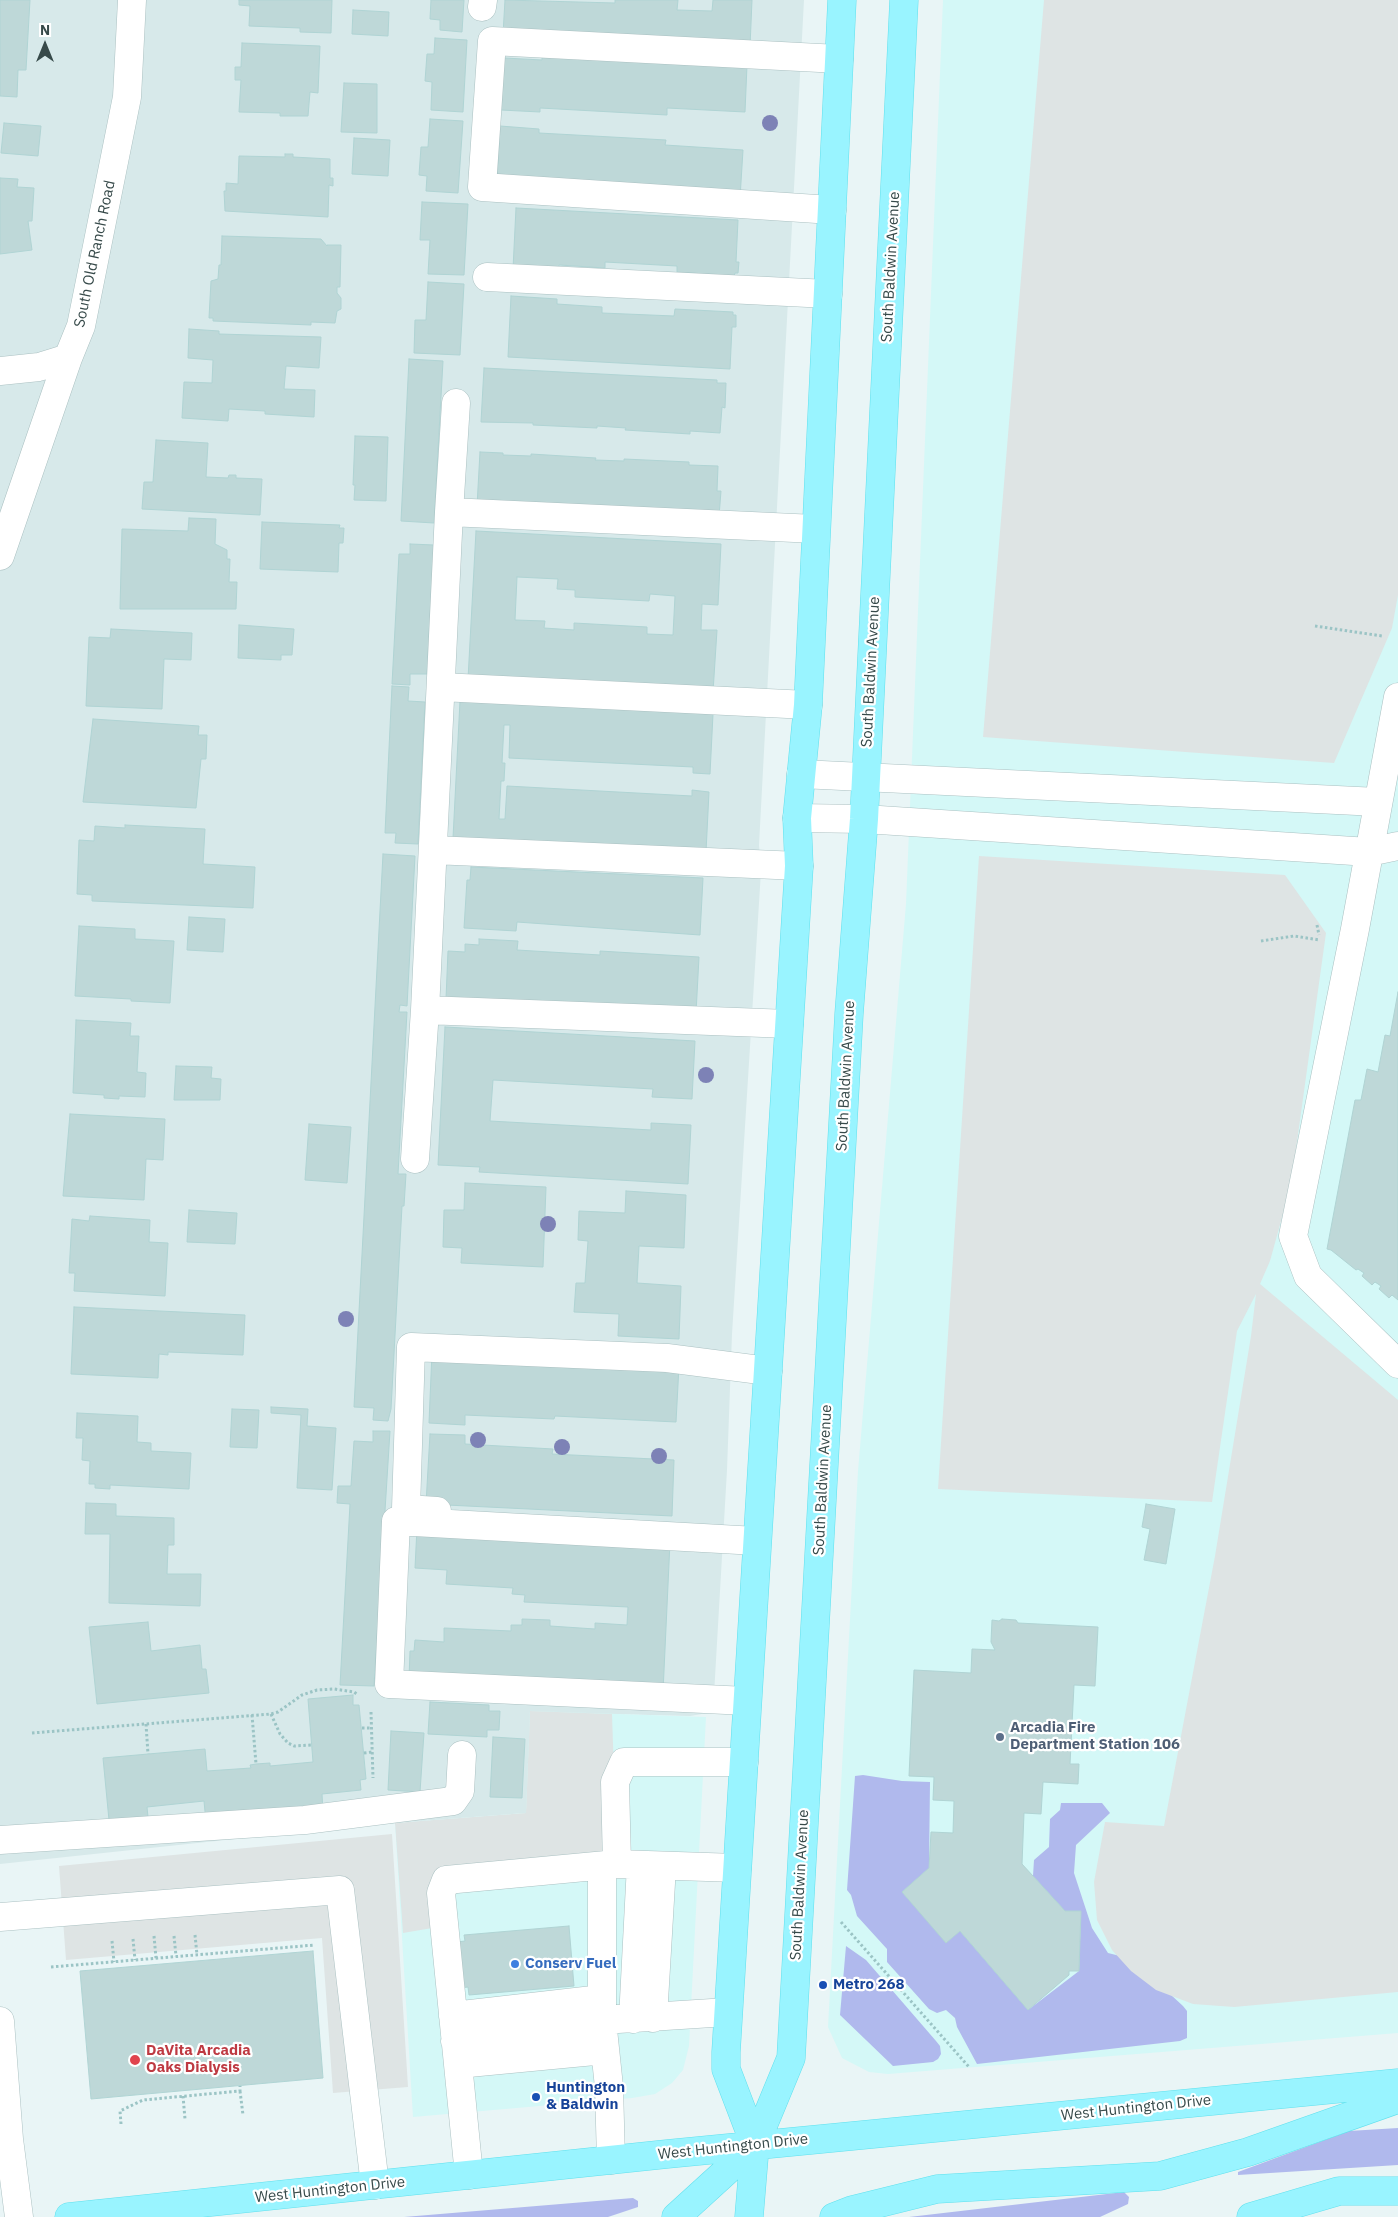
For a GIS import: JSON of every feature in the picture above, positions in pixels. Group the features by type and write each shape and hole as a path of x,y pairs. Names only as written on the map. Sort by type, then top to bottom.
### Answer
{"main road":[{"name":"South Baldwin Avenue","path":"755,2145 726,2069 728,2012 799,866 797,818 808,705 842,0"},
{"name":"South Baldwin Avenue","path":"749,2217 755,2145 791,2058 848,1024 864,819 904,0"},
{"name":"West Huntington Drive","path":"69,2217 755,2145 1398,2083"},
{"path":"834,2217 852,2210 937,2189 1160,2176 1248,2152 1398,2099"},
{"path":"676,2217 755,2145"},
{"path":"1251,2217 1338,2191 1398,2191"}],"street":[{"name":"South Old Ranch Road","path":"0,556 68,358 81,326 127,97 132,0"},
{"path":"832,210 482,187 492,41 839,59"},
{"path":"487,277 828,294"},
{"path":"0,371 39,367 68,358"},
{"path":"415,1159 425,1010 456,403"},
{"path":"449,512 816,529"},
{"path":"440,687 808,705"},
{"path":"1398,697 1293,1236 1308,1276 1398,1364"},
{"path":"801,774 1378,802"},
{"path":"797,818 864,819 1369,852 1398,846"},
{"path":"433,850 799,866"},
{"path":"425,1010 789,1024"},
{"path":"758,1533 406,1509 412,1347 667,1358 768,1371"},
{"path":"748,1701 389,1684 396,1521 758,1533"},
{"path":"0,1840 305,1820 453,1801 460,1791 462,1754"},
{"path":"643,2019 630,1865 615,1782 624,1762 744,1762"},
{"path":"611,2160 609,2087 603,2024 630,1865"},
{"path":"469,2175 441,1893 446,1880 630,1865 737,1868"},
{"path":"0,1917 340,1890 375,2185"},
{"path":"455,2040 643,2019 728,2012"},
{"path":"0,2021 9,2139 19,2217"},
{"path":"455,2040 603,2024"}],"path":[{"path":"1315,626 1382,636"},
{"path":"1261,940 1294,936 1321,940 1317,925"},
{"path":"32,1733 271,1714 278,1712 302,1695 317,1690 334,1689 354,1692 365,1700"},
{"path":"371,1704 374,1812"},
{"path":"271,1714 280,1734 288,1743 294,1746 312,1745"},
{"path":"252,1715 256,1764"},
{"path":"146,1724 148,1754"},
{"path":"362,1728 372,1728"},
{"path":"364,1753 372,1752"},
{"path":"841,1922 969,2067"},
{"path":"51,1967 317,1944"},
{"path":"240,2086 243,2115"},
{"path":"121,2124 120,2111 142,2100 240,2091"},
{"path":"182,2096 185,2119"}],"shaded area":[{"path":"0,0 804,0 759,845 761,871 732,1334 727,1470 713,1712 690,1716 612,1714 526,1813 357,1826 0,1864"},
{"path":"943,0 1398,0 1398,2033 888,2074 869,2072 842,2058 828,2027 858,1471 906,904"},
{"path":"1044,0 1398,0 1398,595 1392,628 1334,763 983,737"},
{"path":"979,856 1285,875 1326,933 1291,1185 1270,1261 1260,1284 1398,1400 1398,1992 1234,2007 1193,2004 1156,1990 1131,1971 1112,1950 1097,1920 1094,1882 1105,1822 1164,1826 1215,1556 1251,1336 1256,1294 1237,1331 1212,1502 938,1489"},
{"path":"530,1711 706,1717 689,2046 683,2070 672,2083 655,2094 632,2098 413,2117 395,1823 526,1813"},
{"path":"530,1711 612,1714 617,1864 447,1880 444,1926 403,1933 395,1823 526,1813"},
{"path":"863,1775 902,1781 930,1782 929,1868 902,1892 946,1942 960,1931 1028,2010 1079,1971 1081,1912 1065,1911 1033,1876 1034,1860 1049,1847 1050,1819 1060,1810 1061,1803 1102,1803 1110,1813 1076,1845 1074,1873 1092,1928 1108,1953 1132,1959 1183,2006 1187,2011 1187,2038 1180,2041 977,2064 957,2027 955,2018 946,2010 937,2013 929,2009 887,1962 887,1949 857,1916 851,1895 847,1890 855,1776"},
{"path":"392,1834 408,2087 333,2093 322,1938 66,1960 59,1866"},
{"path":"846,1946 866,1960 936,2041 940,2046 941,2054 938,2059 933,2062 893,2066 840,2015"},
{"path":"1398,2128 1398,2165 1238,2175 1238,2172 1349,2131"},
{"path":"1124,2192 1129,2197 1128,2204 1100,2217 909,2217"},
{"path":"633,2198 638,2201 638,2207 608,2217 404,2217"}],"building":[{"path":"0,0 30,0 26,70 18,70 17,97 0,96"},
{"path":"239,0 332,0 331,33 300,32 300,28 249,26 250,6 239,5"},
{"path":"431,0 464,0 462,32 440,30 440,20 430,19"},
{"path":"505,0 615,3 615,0 678,0 677,10 712,11 713,0 752,0 750,47 503,34"},
{"path":"353,10 389,12 388,36 352,34"},
{"path":"435,38 467,40 463,112 431,110 432,82 425,81 427,54 434,54"},
{"path":"242,43 320,46 318,93 310,92 308,116 280,116 280,113 239,112 241,80 235,80 235,67 241,67"},
{"path":"542,54 747,65 745,112 667,108 667,115 540,108 540,112 501,110 504,58 542,60"},
{"path":"344,83 377,84 377,133 341,132"},
{"path":"430,119 463,121 458,193 426,191 427,176 419,175 421,147 428,147"},
{"path":"4,123 41,126 38,156 1,153"},
{"path":"500,126 539,129 539,133 666,140 665,145 743,150 740,198 497,179"},
{"path":"354,138 390,140 388,176 352,174"},
{"path":"285,154 293,154 293,157 330,159 330,178 333,178 333,186 329,185 328,217 225,211 224,191 226,191 226,183 238,184 239,156 285,157"},
{"path":"0,178 18,179 17,187 34,188 32,221 28,221 32,250 0,254"},
{"path":"422,202 468,204 464,275 428,274 430,240 420,240"},
{"path":"516,208 738,220 736,262 739,262 738,273 735,273 734,276 677,272 677,266 605,262 605,268 559,265 558,271 513,269"},
{"path":"222,236 321,239 327,246 341,245 340,287 337,287 337,293 341,298 341,309 337,311 335,323 311,322 311,325 213,321 213,318 209,318 211,281 218,279 219,265 221,265"},
{"path":"428,282 464,284 460,355 414,353 415,320 426,320"},
{"path":"511,296 557,299 557,304 602,307 602,313 674,316 675,309 733,312 733,315 736,315 736,327 732,327 730,369 508,357"},
{"path":"189,329 219,331 219,334 321,337 319,368 286,366 284,389 315,390 314,417 265,414 265,411 229,409 228,421 182,418 184,382 212,383 213,360 188,358"},
{"path":"409,359 443,361 434,523 401,521"},
{"path":"484,368 717,380 717,383 726,383 725,408 722,407 720,433 690,431 690,434 625,430 626,428 597,426 597,428 533,425 533,423 481,422"},
{"path":"355,436 388,437 386,501 354,500"},
{"path":"156,440 208,443 206,477 228,478 229,475 236,475 236,478 262,479 260,515 142,509 144,482 153,482"},
{"path":"480,452 503,453 503,455 531,456 531,454 596,458 595,460 624,461 624,459 689,462 689,465 718,466 717,491 721,491 719,516 477,506"},
{"path":"189,518 216,519 215,544 227,550 227,559 230,559 229,582 237,582 236,609 120,609 122,529 188,531"},
{"path":"262,522 340,525 339,528 344,528 343,543 339,543 338,572 260,569"},
{"path":"476,531 721,544 718,605 702,604 701,630 717,630 713,692 468,679","holes":["517,577 558,579 557,589 575,590 575,597 649,601 650,594 675,596 673,635 647,634 647,627 574,623 574,630 544,628 545,621 515,620"]},
{"path":"410,544 434,545 427,674 410,674 410,685 392,684 399,554 410,554"},
{"path":"239,625 294,629 292,655 281,655 281,660 238,658"},
{"path":"111,629 192,633 191,660 164,659 162,709 86,706 89,637 110,638"},
{"path":"392,686 409,687 408,701 425,702 418,844 395,843 396,833 385,833"},
{"path":"460,701 713,714 710,774 693,773 693,767 509,758 510,725 504,725 502,763 505,763 504,781 501,781 499,819 505,819 507,786 692,796 692,790 709,792 706,852 453,838"},
{"path":"93,719 199,726 198,735 207,735 206,759 201,759 196,808 83,802"},
{"path":"125,825 205,829 203,864 255,867 253,908 92,901 92,895 77,894 79,840 94,841 95,826 125,828"},
{"path":"383,854 415,856 407,1006 400,1005 399,1012 407,1012 398,1174 406,1174 404,1206 402,1206 391,1409 388,1421 373,1420 374,1408 354,1407"},
{"path":"471,867 703,878 700,935 517,922 516,931 464,928 467,880 470,880"},
{"path":"189,917 225,919 223,952 187,950"},
{"path":"79,926 135,929 135,939 174,941 170,1003 75,996"},
{"path":"479,939 518,941 517,950 600,955 600,951 699,957 696,1013 446,999 448,951 465,952 465,944 479,945"},
{"path":"1398,992 1398,1300 1392,1295 1389,1298 1379,1289 1381,1286 1375,1282 1372,1285 1362,1276 1364,1273 1358,1269 1356,1270 1331,1250 1327,1249 1355,1100 1361,1100 1367,1069 1378,1072 1385,1035 1390,1036"},
{"path":"76,1020 131,1023 130,1036 139,1036 137,1072 146,1073 145,1097 119,1096 119,1099 104,1098 104,1095 73,1093"},
{"path":"445,1027 695,1041 692,1099 652,1097 653,1089 493,1080 490,1121 651,1130 651,1123 691,1125 688,1184 479,1172 480,1167 438,1165"},
{"path":"176,1066 212,1067 211,1078 221,1079 220,1100 174,1100"},
{"path":"70,1114 165,1119 163,1160 146,1159 144,1200 63,1196"},
{"path":"309,1124 351,1127 347,1183 305,1180"},
{"path":"465,1183 546,1187 543,1267 461,1263 462,1248 443,1247 444,1210 464,1210"},
{"path":"626,1191 686,1195 684,1248 639,1246 637,1283 681,1286 679,1339 618,1336 619,1314 574,1312 576,1283 585,1283 588,1241 578,1240 579,1211 625,1213"},
{"path":"189,1210 237,1213 235,1244 187,1242"},
{"path":"90,1216 150,1220 149,1242 168,1243 165,1296 74,1291 75,1273 69,1273 72,1219 89,1221"},
{"path":"74,1307 245,1315 243,1355 168,1352 168,1355 159,1354 158,1378 71,1374"},
{"path":"432,1352 679,1366 676,1422 555,1416 554,1419 465,1415 465,1425 429,1423"},
{"path":"271,1407 308,1409 307,1426 336,1428 332,1490 297,1488 301,1415 271,1413"},
{"path":"232,1409 259,1410 257,1448 230,1447"},
{"path":"77,1413 138,1416 137,1442 151,1443 151,1451 191,1453 189,1489 110,1485 110,1489 95,1488 95,1484 89,1484 90,1461 82,1460 83,1438 76,1438"},
{"path":"373,1431 390,1431 374,1686 340,1685 350,1504 337,1503 338,1486 351,1486 354,1441 373,1442"},
{"path":"430,1434 465,1435 465,1444 553,1449 552,1454 674,1460 672,1516 426,1504"},
{"path":"86,1503 116,1504 116,1516 174,1518 174,1545 168,1545 167,1574 201,1574 200,1606 109,1603 110,1534 85,1534"},
{"path":"1146,1504 1175,1509 1166,1564 1144,1560 1150,1529 1142,1527"},
{"path":"417,1528 670,1542 663,1692 409,1679 410,1651 414,1651 415,1640 444,1642 444,1628 511,1631 511,1625 522,1625 522,1619 550,1620 550,1626 595,1629 595,1623 627,1625 628,1607 524,1602 525,1595 512,1594 513,1588 446,1584 447,1570 415,1568"},
{"path":"1002,1619 1016,1620 1018,1623 1098,1627 1095,1686 1074,1685 1070,1764 1079,1764 1078,1784 1043,1782 1041,1814 1024,1813 1022,1864 1065,1911 1081,1911 1079,1971 1069,1971 1069,1975 1028,2010 960,1931 946,1943 902,1892 929,1868 931,1832 953,1833 954,1801 933,1800 934,1777 909,1776 914,1670 971,1673 972,1649 995,1650 991,1642 992,1620 999,1621"},
{"path":"148,1622 151,1651 200,1645 202,1669 206,1669 209,1693 97,1704 89,1627"},
{"path":"353,1695 353,1705 359,1705 366,1779 360,1780 361,1790 322,1794 323,1812 206,1822 204,1801 147,1807 148,1817 109,1820 103,1758 205,1749 207,1771 251,1768 250,1765 256,1764 270,1763 270,1766 313,1762 308,1699"},
{"path":"430,1702 489,1705 489,1711 500,1711 499,1730 487,1730 487,1737 428,1734"},
{"path":"391,1731 424,1733 420,1792 388,1790"},
{"path":"493,1737 525,1739 522,1798 490,1797"},
{"name":"Conserv Fuel","path":"569,1926 574,1986 469,1995 468,1987 460,1988 456,1942 465,1941 464,1935"},
{"path":"313,1951 323,2078 91,2099 80,1971"}],"place":[{"name":"Arcadia Fire Department Station 106","path":"1000,1737"},
{"name":"Conserv Fuel","path":"515,1964"},
{"name":"Metro 268","path":"823,1985"},
{"name":"DaVita Arcadia Oaks Dialysis","path":"135,2060"},
{"name":"Huntington & Baldwin","path":"536,2097"}]}
